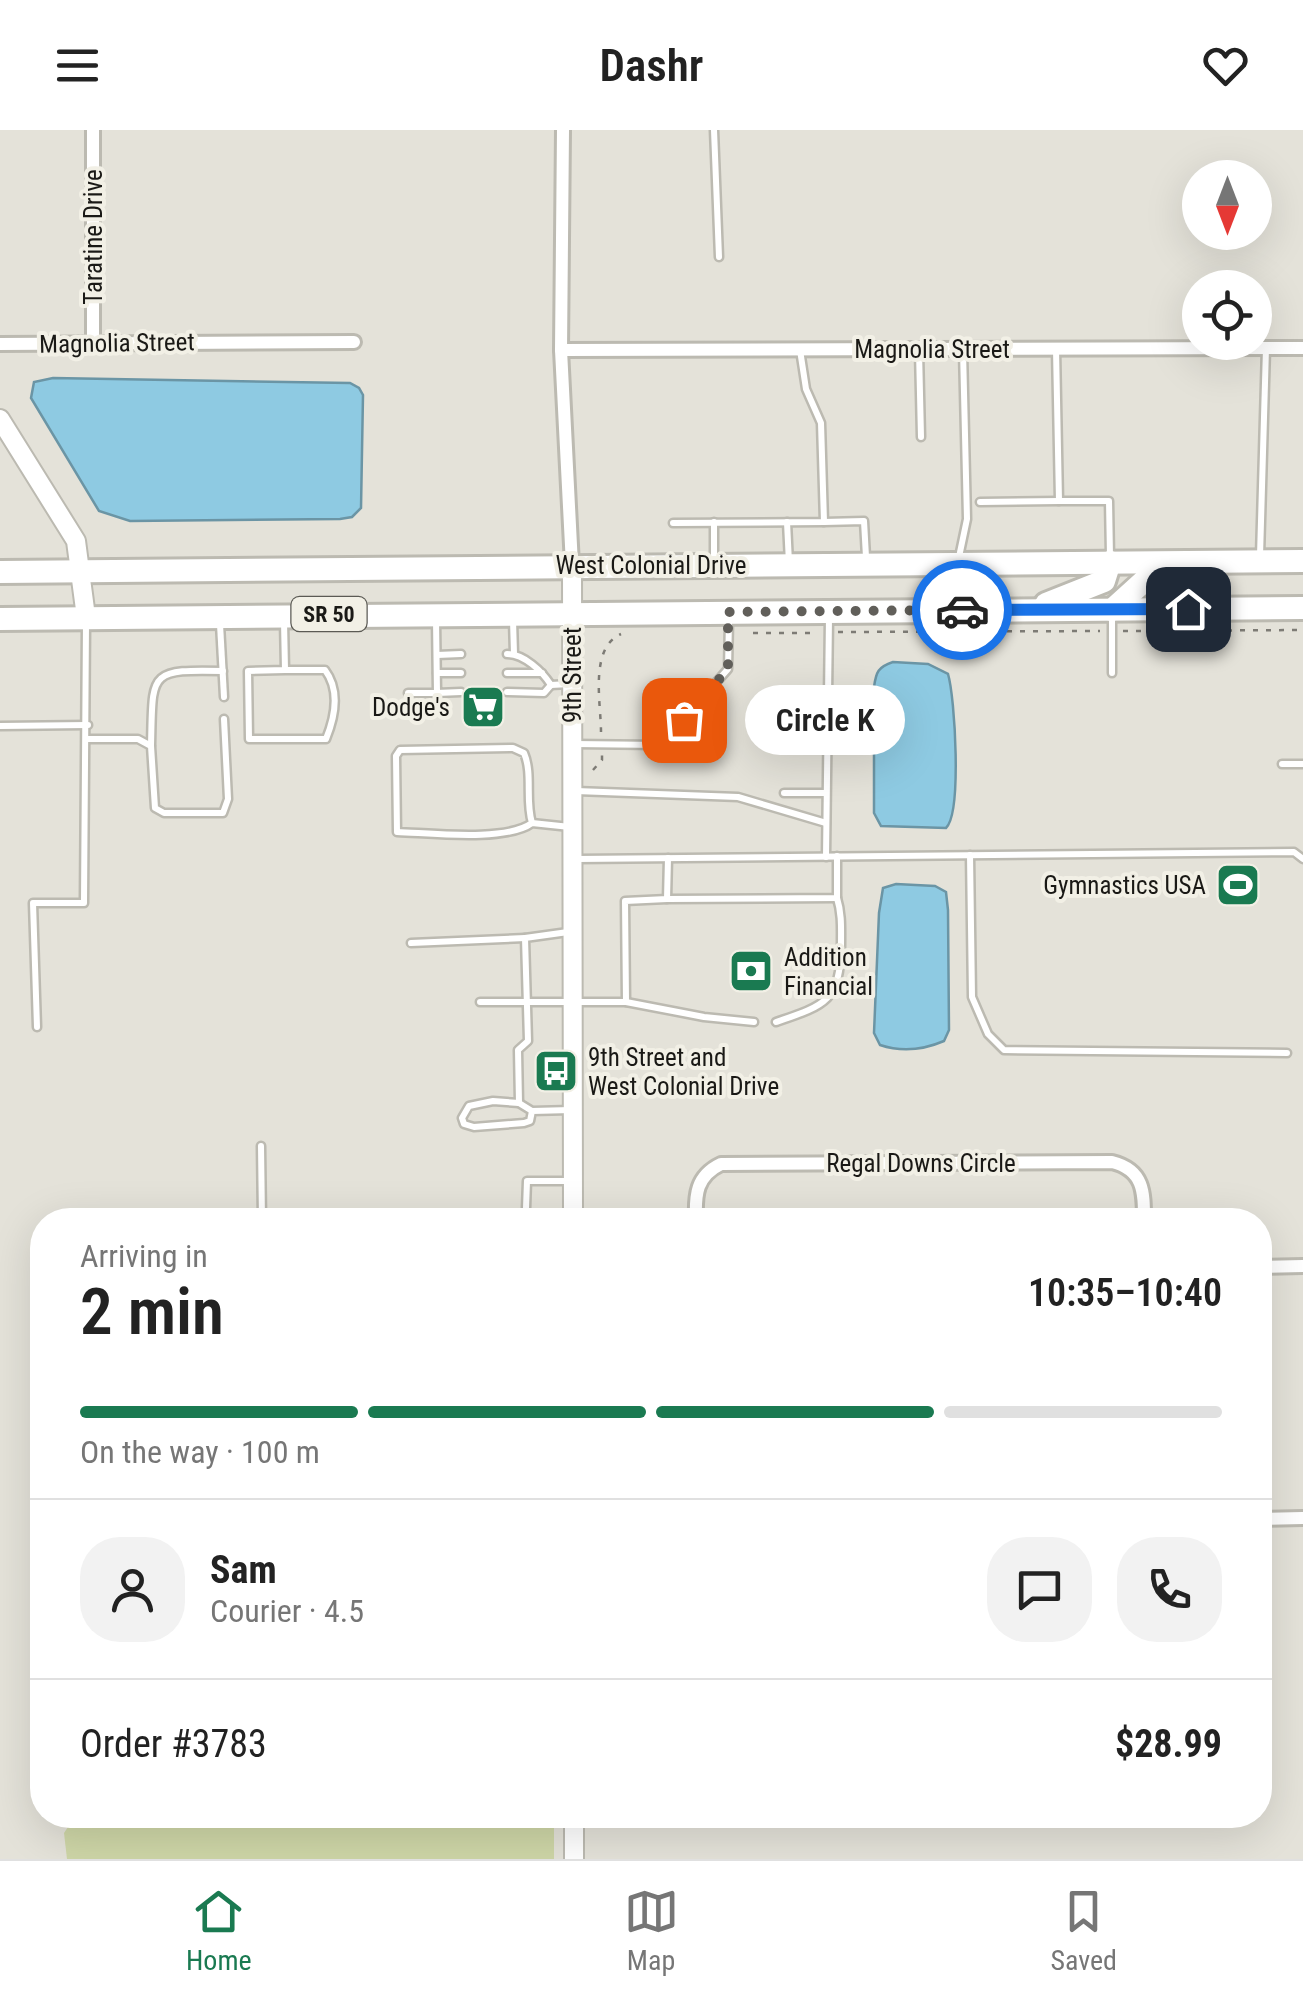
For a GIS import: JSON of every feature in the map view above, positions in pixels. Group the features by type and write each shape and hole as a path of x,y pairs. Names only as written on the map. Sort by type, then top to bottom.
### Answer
{"highway":[{"path":"1028,610 1104,581 1110,562"},
{"path":"1112,620 1144,582 1182,562"},
{"name":"West Colonial Drive","path":"0,572 1303,562"},
{"name":"West Colonial Drive","path":"0,619 572,612 728,622 829,622 1028,610 1112,620 1303,608"}],"street":[{"name":"Taratine Drive","path":"93,130 93,343"},
{"name":"9th Street","path":"563,130 561,350 572,566 573,1208"},
{"name":"Magnolia Street","path":"0,344 354,342"},
{"name":"Magnolia Street","path":"561,350 1182,348"},
{"name":"Magnolia Street","path":"1272,348 1303,348"},
{"path":"0,419 76,541 86,617"},
{"name":"Regal Downs Circle","path":"696,1208 700,1181 707,1171 721,1164 1112,1162 1136,1174 1144,1188 1144,1208"},
{"path":"1272,1267 1303,1266"},
{"path":"1272,1519 1303,1518"},
{"path":"574,1828 574,1859"}],"lane":[{"path":"714,130 718,257"},
{"path":"800,349 806,389 822,434 824,522"},
{"path":"919,349 921,436"},
{"path":"959,563 967,519 963,349"},
{"path":"1056,349 1058,500"},
{"path":"1260,562 1266,360"},
{"path":"980,502 1109,501 1110,562"},
{"path":"674,522 864,521 866,564"},
{"path":"714,522 714,564"},
{"path":"787,522 789,564"},
{"path":"512,612 510,654 543,673 551,685"},
{"path":"436,613 437,693"},
{"path":"219,615 224,698"},
{"path":"284,615 285,670"},
{"path":"37,1027 33,903 84,903 86,617"},
{"path":"1112,620 1112,673"},
{"path":"572,744 662,745 728,669 728,622"},
{"path":"826,857 829,622"},
{"path":"437,656 461,654"},
{"path":"222,671 182,670 164,674 156,683 151,746 155,808 164,813 223,813 228,799 224,719"},
{"path":"285,670 325,670 334,682 334,722 326,739 248,739 248,671 285,670"},
{"path":"437,672 461,673"},
{"path":"507,673 543,673"},
{"path":"507,692 544,693 551,685 572,684"},
{"path":"408,693 461,692"},
{"path":"0,726 88,725"},
{"path":"88,739 138,739 151,746"},
{"path":"532,823 528,813 528,761 524,753 513,748 400,750 396,756 397,832 503,832 522,830 532,823 572,827"},
{"path":"1282,764 1303,764"},
{"path":"572,791 738,798 826,823"},
{"path":"784,792 826,793"},
{"path":"572,859 1294,852 1303,859"},
{"path":"776,1022 810,1010 836,989 840,977 841,912 836,898 836,856"},
{"path":"970,856 972,997 988,1034 1004,1050 1287,1053"},
{"path":"667,899 668,858"},
{"path":"626,1002 626,902 836,898"},
{"path":"411,943 572,932"},
{"path":"519,1103 518,1050 528,1041 525,938"},
{"path":"480,1002 626,1002 754,1022"},
{"path":"532,1111 530,1121 524,1123 474,1128 464,1124 462,1118 469,1106 494,1101 519,1103 532,1111 572,1110"},
{"path":"261,1146 262,1208"},
{"path":"526,1208 526,1181 572,1181"}],"path":[{"path":"728,622 1112,620 1303,630"},
{"path":"593,770 602,760 602,654 609,641 622,634"}],"green space":[{"path":"67,1828 554,1828 554,1859 67,1859 64,1833"}],"water":[{"path":"53,378 350,383 363,395 361,508 352,517 340,519 130,521 99,511 31,398 34,382"},
{"path":"893,662 928,664 948,674 956,779 946,828 881,826 874,813 874,687 879,671"},
{"path":"896,884 935,886 946,892 949,1030 944,1041 920,1048 880,1045 874,1033 879,913 883,888"}],"way so far":[{"path":"684,720 728,669 728,612 962,610"}],"place":[{"name":"Dodge's","path":"483,707"},
{"name":"Circle K","path":"684,720"},
{"name":"Gymnastics USA","path":"1238,885"},
{"name":"Addition Financial","path":"751,971"},
{"name":"9th Street and West Colonial Drive","path":"556,1071"}],"route":[{"path":"962,610 1188,609"}]}
